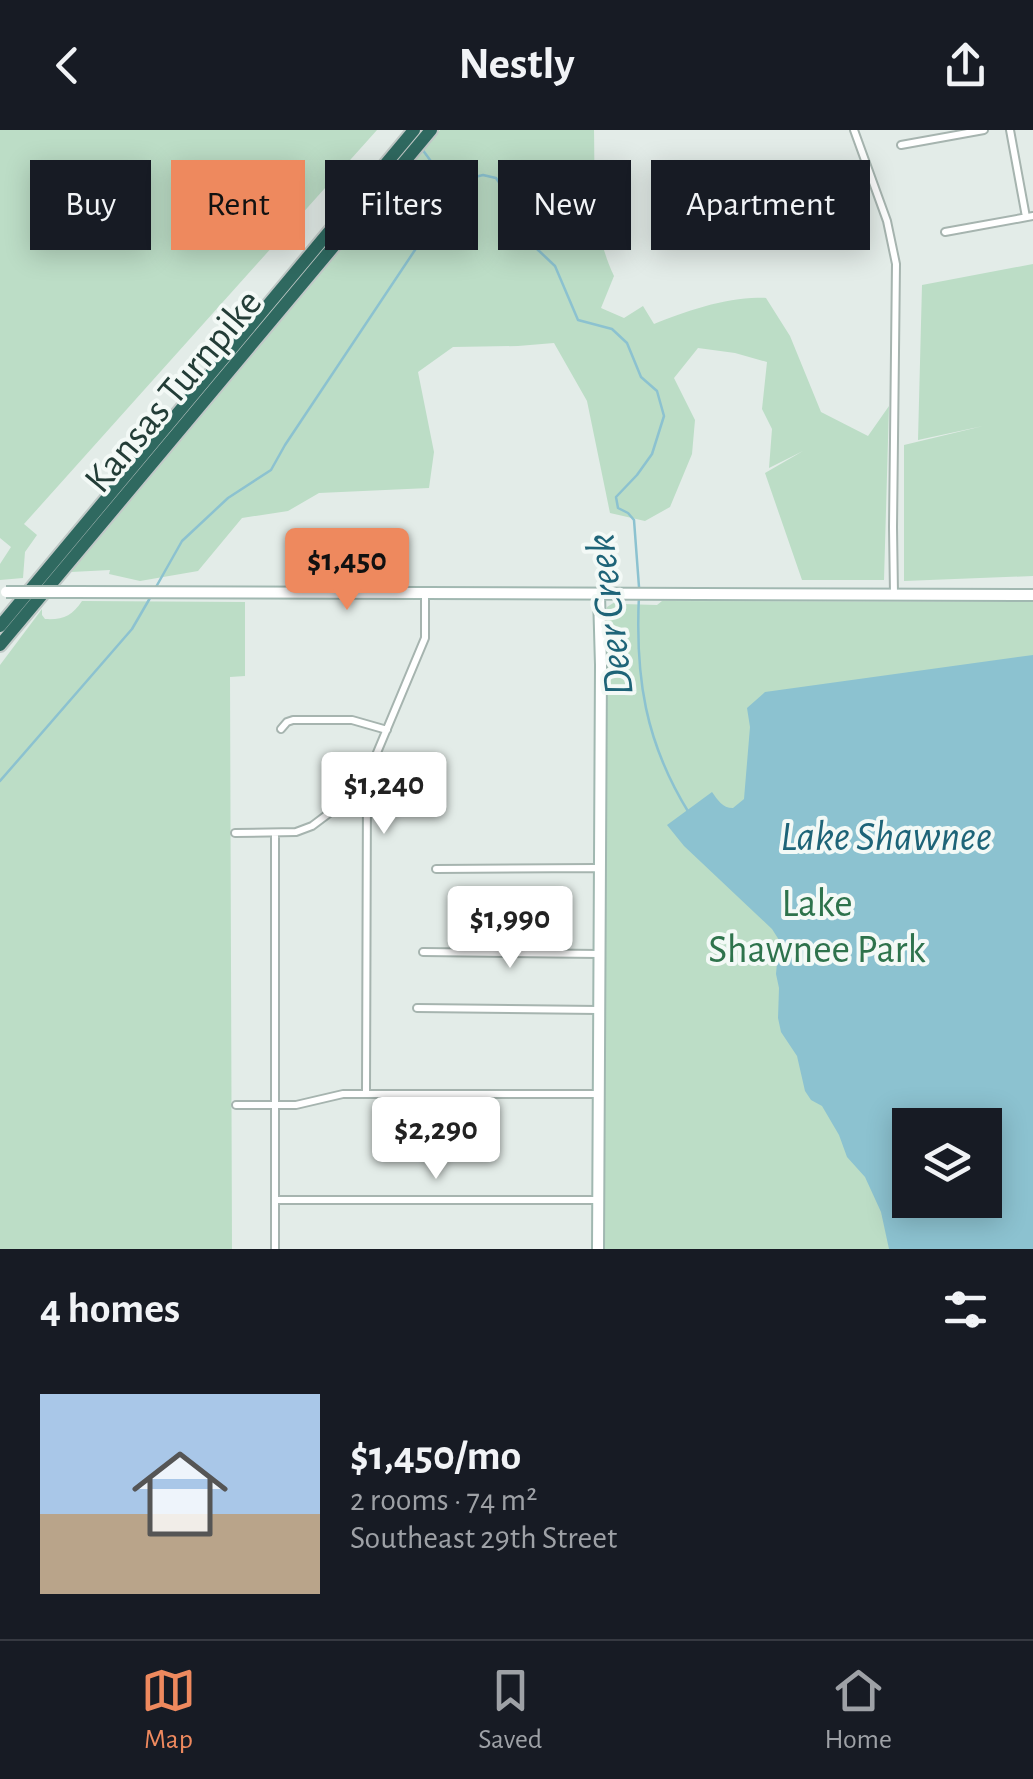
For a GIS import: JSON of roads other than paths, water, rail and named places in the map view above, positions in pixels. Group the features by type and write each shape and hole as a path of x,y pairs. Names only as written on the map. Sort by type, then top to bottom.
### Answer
{"highway":[{"name":"Kansas Turnpike","path":"0,645 402,153 414,130"},
{"name":"Kansas Turnpike","path":"0,626 402,153 430,131"}],"main road":[{"path":"3,592 1033,595"},
{"path":"598,1249 599,594"}],"street":[{"path":"854,130 892,239 896,264 894,594"},
{"path":"902,144 984,130"},
{"path":"945,232 1030,217 1010,130"},
{"path":"366,1094 367,788 425,638 425,593"},
{"path":"281,729 293,720 352,720 387,730"},
{"path":"235,833 304,829 341,806 441,804"},
{"path":"275,833 276,1249"},
{"path":"436,869 596,868 600,873"},
{"path":"423,952 598,954"},
{"path":"417,1008 598,1010"},
{"path":"236,1106 296,1105 336,1094 598,1094"},
{"path":"275,1200 598,1200"}],"water":[{"name":"Lake Shawnee","path":"1033,655 1033,1249 889,1249 881,1212 865,1177 847,1157 822,1106 805,1091 797,1056 781,1032 778,1018 779,940 667,825 712,792 729,808 744,799 750,727 747,708 765,692"}],"waterway":[{"name":"Deer Creek","path":"422,149 441,175 455,182 483,175 496,178 506,193 514,219 555,266 578,320 612,329 627,343 641,377 657,391 664,416 652,454 616,497 618,508 634,520 639,587"},
{"path":"156,587 182,541 228,498 271,470 415,250"},
{"name":"Deer Creek","path":"639,595 639,654 646,708 662,761 689,813"},
{"path":"0,781 132,629 150,598"}],"park label":[{"name":"Lake Shawnee Park","path":"817,925"}]}
